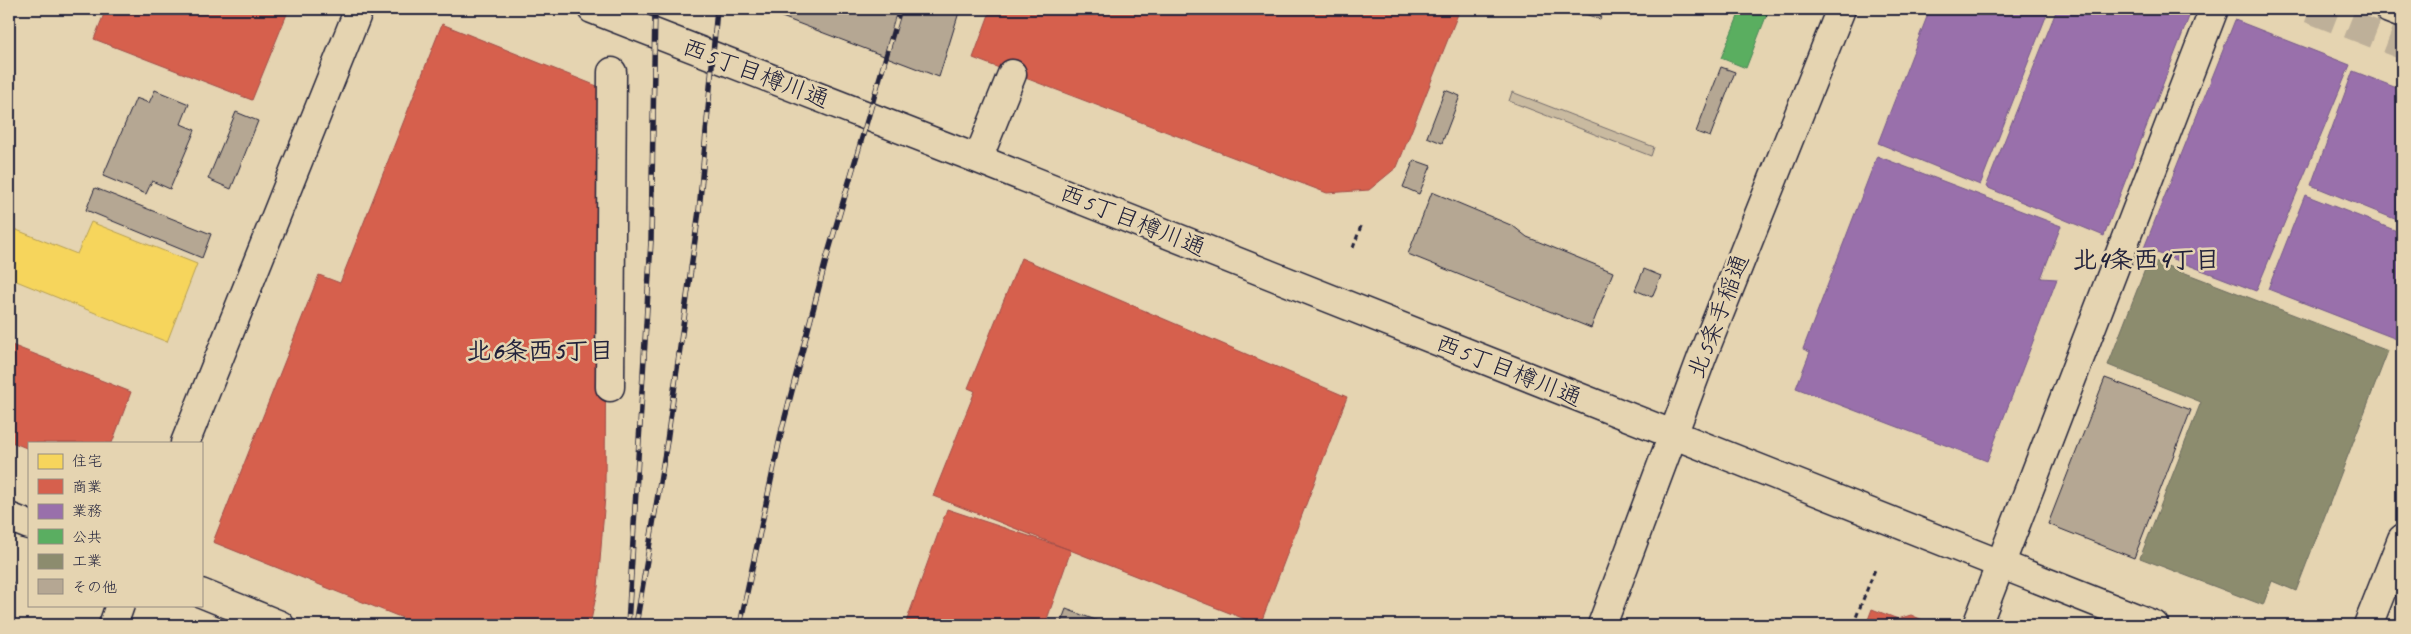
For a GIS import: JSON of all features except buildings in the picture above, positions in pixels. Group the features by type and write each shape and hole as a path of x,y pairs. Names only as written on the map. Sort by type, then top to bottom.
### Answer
{"street":[{"path":"185,442 359,9"},
{"name":"西5丁目樽川通","path":"592,9 978,159 2154,625"},
{"name":"北5条手稲通","path":"1602,625 1702,357 1841,9"},
{"path":"1977,625 2214,9"},
{"path":"2389,9 2402,14"},
{"path":"610,387 612,72"},
{"path":"978,159 1012,74"},
{"path":"9,517 28,525"},
{"path":"2368,625 2402,540"},
{"path":"202,594 280,625"},
{"path":"113,625 120,606"}],"path":[{"path":"1353,248 1361,226"},
{"path":"1853,625 1876,567"}],"shaded area":[{"path":"1512,92 1654,147 1651,156 1509,101"}],"tunnel":[{"path":"2310,9 2402,45"}],"railway":[{"path":"628,625 651,241 655,9"},
{"path":"636,625 667,441 699,211 717,9"},
{"path":"740,625 782,429 826,260 900,9"}],"district":[{"name":"北4条西4丁目","path":"2146,260"},
{"name":"北6条西5丁目","path":"540,351"}]}
